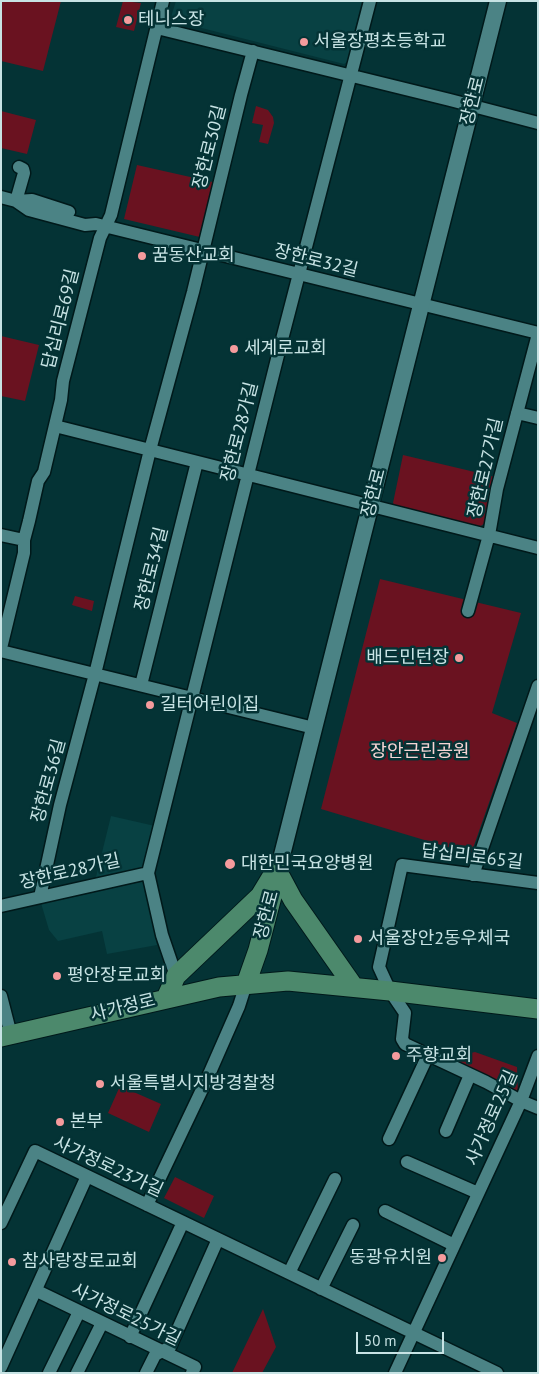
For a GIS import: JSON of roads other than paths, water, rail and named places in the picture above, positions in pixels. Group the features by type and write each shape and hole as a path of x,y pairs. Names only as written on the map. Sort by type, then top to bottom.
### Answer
{"main road":[{"path":"166,998 176,976 260,896 279,867"},
{"path":"279,867 293,900 354,987"},
{"name":"장한로","path":"246,984 258,950 279,867"},
{"name":"사가정로","path":"6,1036 219,987 288,981 390,990 538,1009"}],"street":[{"name":"답십리로69길","path":"1,649 24,553 24,540 38,481 44,472 61,400 63,380 100,238 100,226 111,215 163,1"},
{"name":"장한로28가길","path":"176,976 162,936 148,873 298,274 370,1"},
{"name":"장한로","path":"279,867 498,1"},
{"path":"157,28 538,123"},
{"name":"장한로30길","path":"203,251 238,104 253,51"},
{"path":"16,201 24,173 23,169 19,167"},
{"name":"장한로32길","path":"1,197 16,201 32,200 59,210 87,217 100,226 538,333"},
{"path":"150,450 203,251"},
{"name":"장한로27가길","path":"468,611 488,535 497,489 538,333"},
{"path":"517,412 538,418"},
{"path":"55,426 538,548"},
{"name":"장한로34길","path":"95,674 150,450"},
{"name":"장한로34길","path":"141,685 198,462"},
{"path":"1,535 24,540"},
{"path":"1,649 314,728"},
{"name":"장한로36길","path":"40,897 60,804 95,674"},
{"path":"473,875 534,708 538,686"},
{"name":"답십리로65길","path":"390,990 379,967 402,865 538,882"},
{"name":"장한로28가길","path":"1,906 148,873"},
{"path":"147,1204 207,1079 239,1006 246,984"},
{"path":"390,990 405,1013 402,1039 404,1044 538,1108"},
{"path":"1,996 6,1036"},
{"path":"389,1139 428,1055"},
{"name":"사가정로25길","path":"395,1373 521,1101 538,1056"},
{"path":"446,1131 470,1075"},
{"name":"사가정로23가길","path":"1,1223 35,1151 497,1373"},
{"name":"사가정로25길","path":"407,1162 478,1193"},
{"path":"1,1367 87,1176"},
{"path":"289,1273 335,1179"},
{"path":"385,1211 454,1245"},
{"path":"130,1337 183,1222"},
{"path":"321,1289 353,1225"},
{"path":"146,1373 155,1355 170,1347 218,1239"},
{"name":"사가정로25가길","path":"36,1291 195,1367 192,1373"},
{"path":"49,1373 79,1312"},
{"path":"78,1373 102,1323"}],"place":[{"name":"테니스장","path":"128,20"},
{"name":"서울장평초등학교","path":"304,42"},
{"name":"꿈동산교회","path":"142,256"},
{"name":"세계로교회","path":"234,349"},
{"name":"배드민턴장","path":"459,658"},
{"name":"길터어린이집","path":"150,705"},
{"name":"대한민국요양병원","path":"230,864"},
{"name":"서울장안2동우체국","path":"358,939"},
{"name":"평안장로교회","path":"57,976"},
{"name":"주향교회","path":"396,1056"},
{"name":"서울특별시지방경찰청","path":"100,1084"},
{"name":"본부","path":"60,1122"},
{"name":"동광유치원","path":"442,1258"},
{"name":"참사랑장로교회","path":"12,1262"}],"park label":[{"name":"장안근린공원","path":"420,752"}]}
